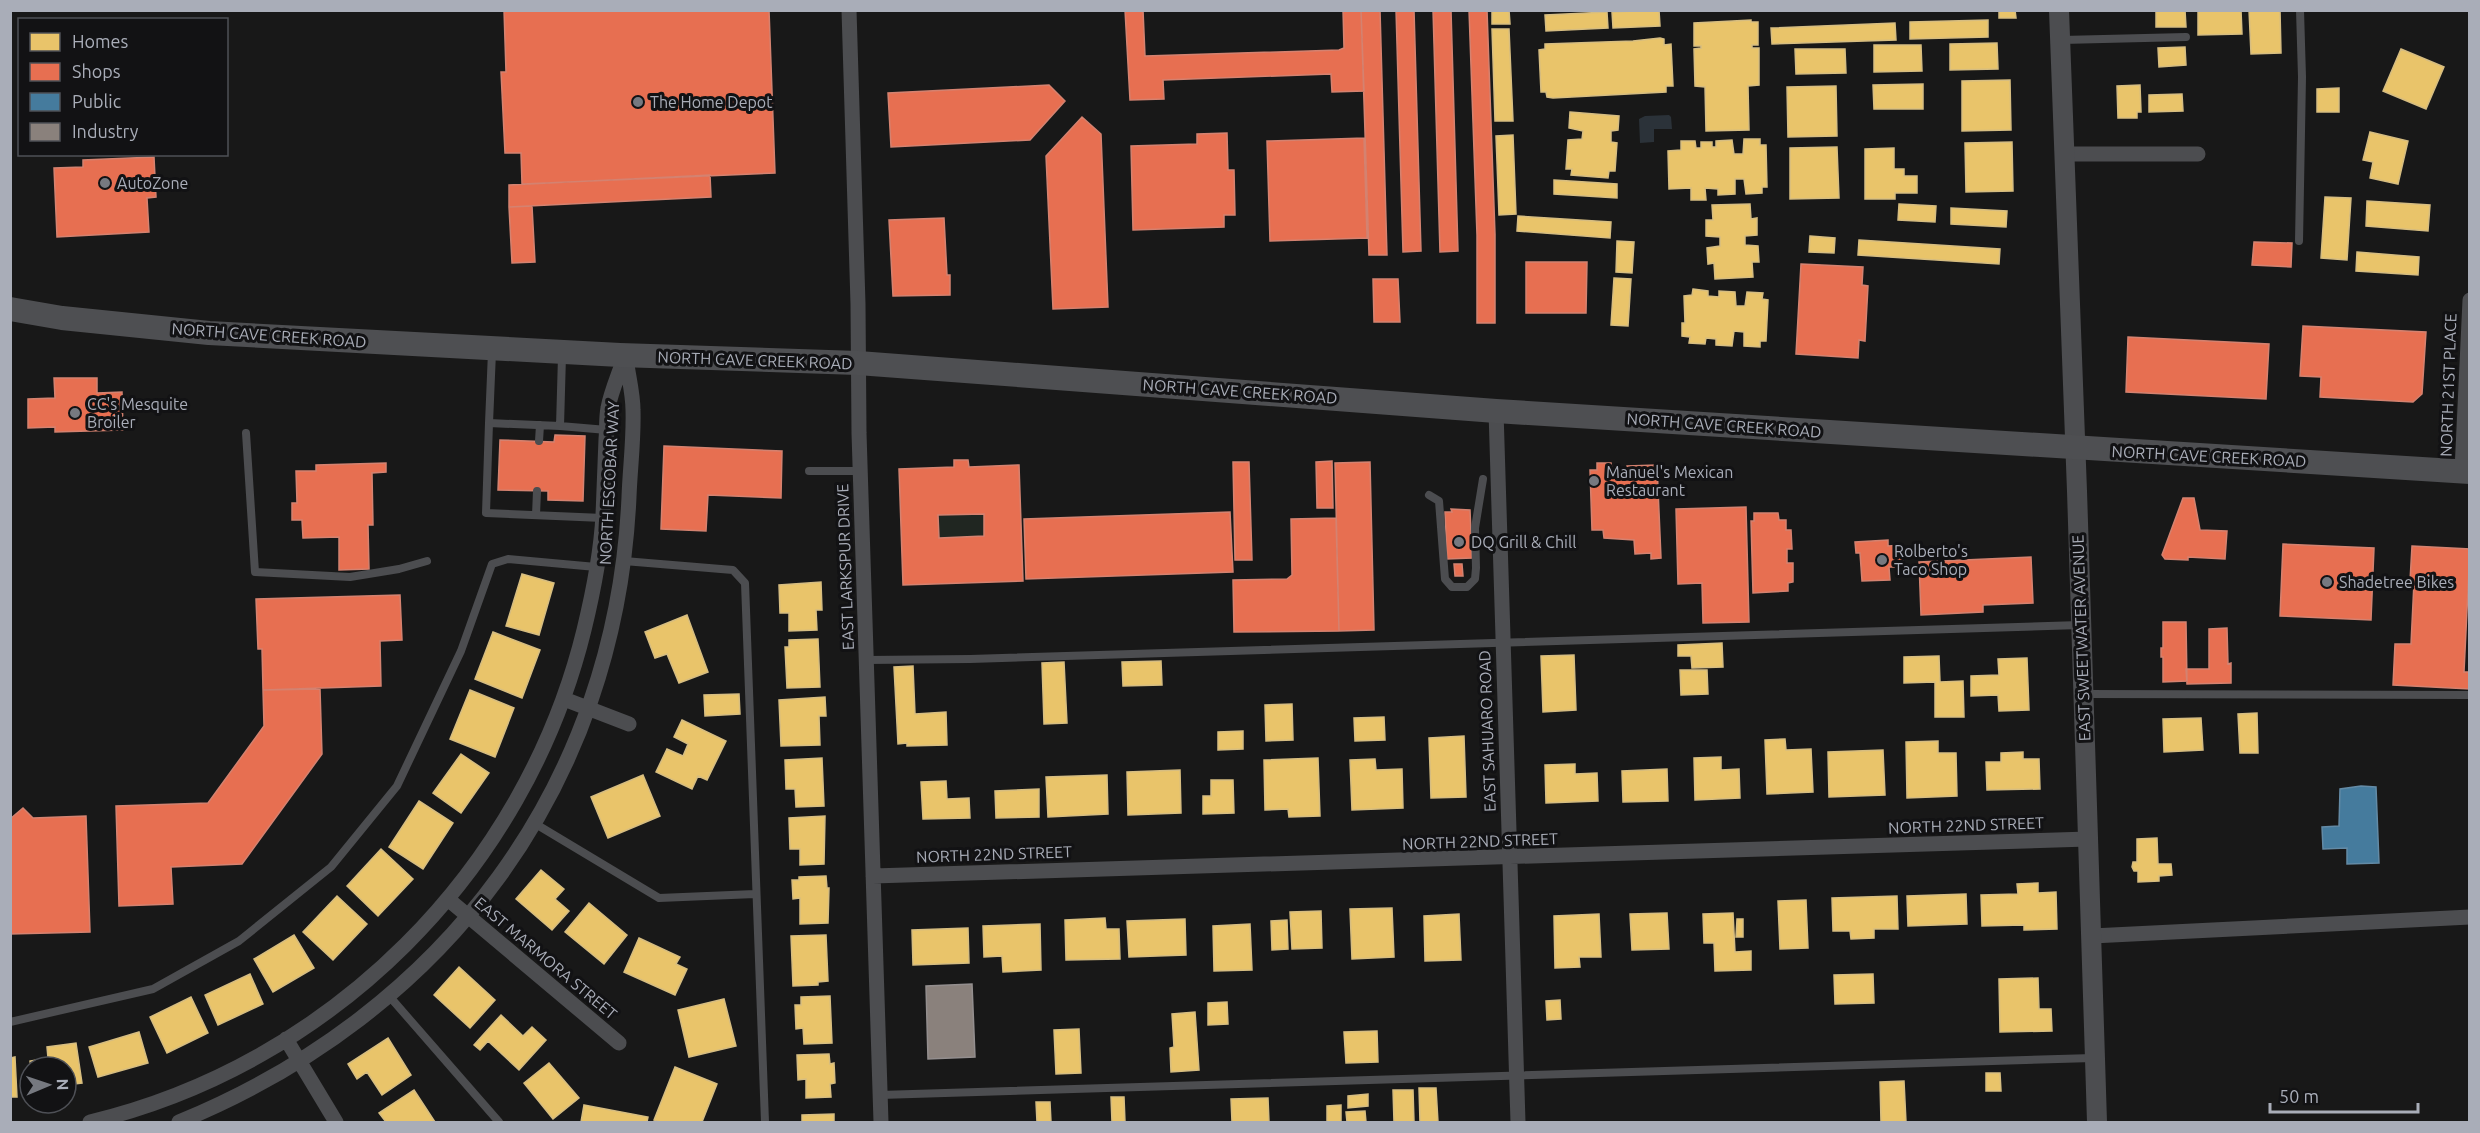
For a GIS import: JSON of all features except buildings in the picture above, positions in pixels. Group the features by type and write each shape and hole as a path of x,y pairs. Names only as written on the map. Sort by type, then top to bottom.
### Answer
{"main road":[{"name":"NORTH CAVE CREEK ROAD","path":"10,309 72,319 209,333 492,349 858,363 1496,411 2466,472"}],"street":[{"name":"EAST LARKSPUR DRIVE","path":"849,10 860,471 881,1122"},
{"name":"EAST SWEETWATER AVENUE","path":"2059,10 2076,448 2097,1122"},
{"path":"2064,154 2198,154"},
{"name":"NORTH 21ST PLACE","path":"2466,472 2469,300"},
{"name":"NORTH ESCOBAR WAY","path":"90,1122 134,1111 223,1074 320,1017 360,986 404,946 449,900 498,832 533,771 564,699 584,628 603,518 608,408 625,355"},
{"name":"NORTH ESCOBAR WAY","path":"180,1122 201,1118 300,1063 390,997 469,916 507,868 534,823 566,763 589,708 606,657 624,561 633,409 625,355"},
{"name":"EAST SAHUARO ROAD","path":"1496,411 1518,1122"},
{"path":"564,699 629,724"},
{"name":"NORTH 22ND STREET","path":"873,876 2088,839"},
{"name":"EAST MARMORA STREET","path":"449,900 619,1043"},
{"path":"2092,936 2469,917"},
{"path":"286,1039 336,1122"}],"lane":[{"path":"2299,241 2302,77 2300,10"},
{"path":"2060,40 2186,37"},
{"path":"492,349 486,513 603,518"},
{"path":"560,426 562,352"},
{"path":"489,423 607,430"},
{"path":"539,441 540,425"},
{"path":"246,433 255,572 350,577 427,561"},
{"path":"809,471 860,471"},
{"path":"1429,495 1439,501 1445,579 1452,587 1467,587 1475,579 1475,528 1482,479"},
{"path":"536,515 537,491"},
{"path":"10,1022 153,989 239,941 331,867 397,786 461,651 492,564 508,559 596,567"},
{"path":"624,561 733,570 744,583 765,1122"},
{"path":"866,660 970,659 2080,625"},
{"path":"2083,694 2469,695"},
{"path":"534,823 658,898 755,894"},
{"path":"390,997 499,1122"},
{"path":"880,1095 2095,1058"}],"shaded area":[{"path":"1669,115 1672,129 1654,129 1654,142 1640,143 1639,119 1645,116"},
{"path":"984,514 984,536 939,538 938,515"}],"place":[{"name":"The Home Depot","path":"638,102"},
{"name":"AutoZone","path":"105,183"},
{"name":"CC's Mesquite Broiler","path":"75,413"},
{"name":"Manuel's Mexican Restaurant","path":"1594,481"},
{"name":"DQ Grill & Chill","path":"1459,542"},
{"name":"Rolberto's Taco Shop","path":"1882,560"},
{"name":"Shadetree Bikes","path":"2327,582"}]}
